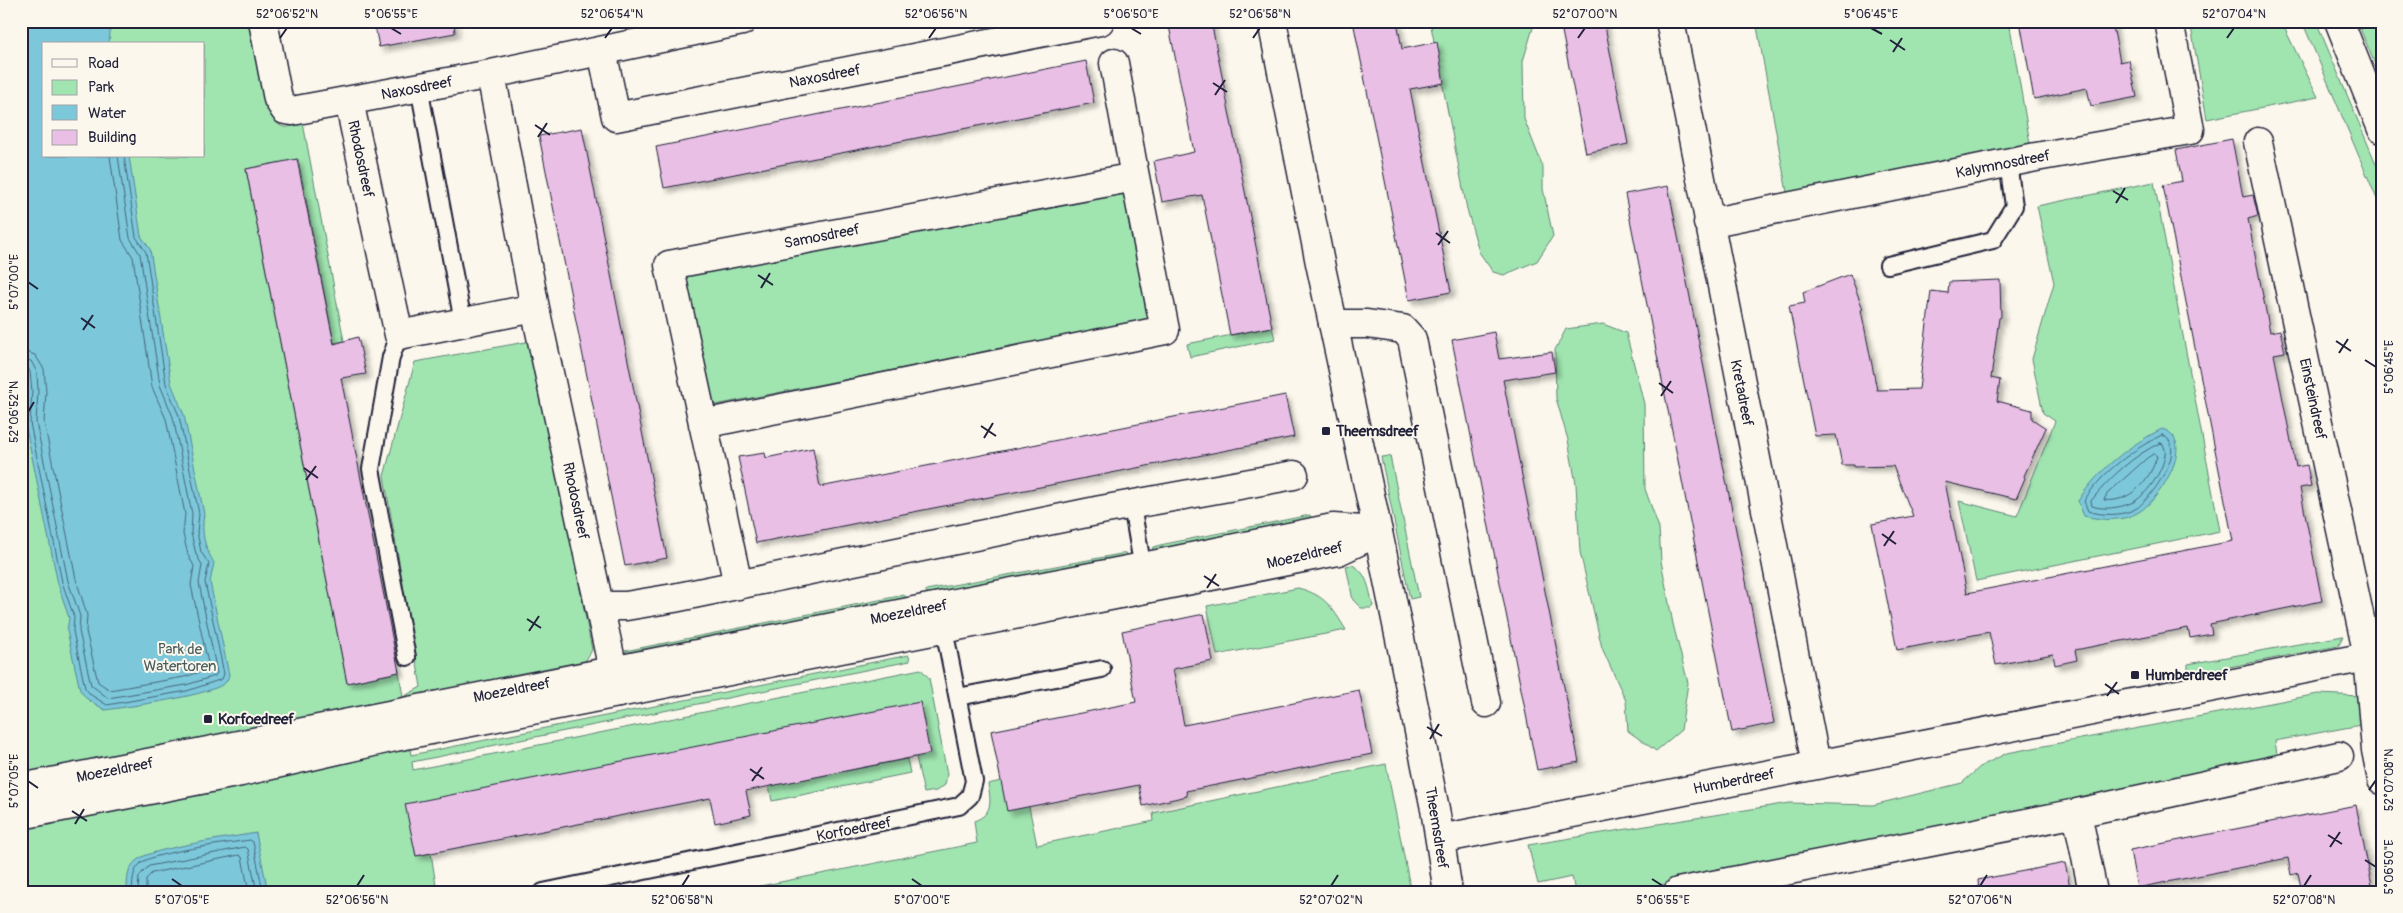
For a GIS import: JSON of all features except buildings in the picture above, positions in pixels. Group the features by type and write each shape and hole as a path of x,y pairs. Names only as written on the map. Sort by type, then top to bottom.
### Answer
{"street":[{"name":"Naxosdreef","path":"263,21 278,99 285,110 292,111 491,74 742,21"},
{"name":"Naxosdreef","path":"602,51 616,117 1100,21"},
{"name":"Theemsdreef","path":"1272,21 1333,324 1378,532 1440,839 1448,892"},
{"name":"Kretadreef","path":"1670,21 1708,223 1816,764"},
{"name":"Kalymnosdreef","path":"1708,223 2008,163 2190,130 2169,21"},
{"path":"2339,21 2382,129"},
{"path":"704,424 1165,330 1114,63"},
{"name":"Rhodosdreef","path":"491,74 535,308 615,681"},
{"name":"Rhodosdreef","path":"349,101 399,334"},
{"name":"Einsteindreef","path":"2258,142 2375,655 2376,750 2382,780"},
{"name":"Samosdreef","path":"738,585 669,265 1135,177"},
{"path":"399,334 535,308"},
{"path":"1333,324 1367,324 1403,329 1412,339 1486,703"},
{"path":"599,606 626,606 738,585 1073,516 1294,475"},
{"name":"Moezeldreef","path":"21,788 615,681 943,626 1145,578 1338,551 1378,532"},
{"name":"Humberdreef","path":"1440,839 2375,655"},
{"name":"Moezeldreef","path":"21,815 615,681"},
{"path":"1678,892 1786,881 2077,813 2339,756"},
{"path":"2077,813 2093,892"}],"lane":[{"path":"419,87 463,322"},
{"path":"1888,265 1993,240 2014,206 2008,163"},
{"path":"399,334 391,357 371,468 406,657"},
{"path":"1132,506 1145,578"},
{"name":"Korfoedreef","path":"543,892 959,806 970,796 974,781 943,626"},
{"path":"958,697 1102,669"}],"green space":[{"name":"Park de Watertoren","path":"21,21 252,21 260,80 270,112 276,122 284,127 303,123 344,341 334,343 298,159 246,169 347,683 399,672 403,697 421,687 384,476 415,362 531,341 592,650 583,665 407,729 411,755 909,655 910,661 412,762 413,770 921,669 929,678 947,774 945,785 936,791 924,793 916,757 406,804 416,856 431,853 437,892 21,892"},
{"path":"1430,21 1535,21 1523,61 1524,119 1543,167 1543,189 1553,236 1537,261 1504,275 1493,272 1479,252 1467,209"},
{"path":"1756,21 2009,21 2032,155 1788,198"},
{"path":"2190,21 2281,21 2318,97 2207,119"},
{"path":"2302,21 2316,21 2382,178 2382,211"},
{"path":"2357,21 2382,21 2382,81"},
{"path":"2154,182 2220,531 1976,581 1959,501 2017,516 2055,421 2043,413 2032,359 2054,283 2037,206"},
{"path":"1123,190 1151,320 710,406 681,274"},
{"path":"1603,324 1626,333 1644,404 1645,489 1659,528 1661,561 1673,624 1688,683 1681,730 1656,751 1628,731 1626,701 1602,648 1580,552 1576,484 1568,440 1556,398 1555,350 1566,329"},
{"path":"1272,327 1275,339 1190,357 1187,344"},
{"path":"1390,456 1419,597 1410,599 1381,457"},
{"path":"1310,515 1312,521 1154,552 1152,548 1160,545"},
{"path":"1126,553 1123,558 928,603 926,590"},
{"path":"1352,565 1365,577 1373,606 1371,608 1361,608 1353,600 1346,566"},
{"path":"1298,588 1315,594 1327,603 1346,630 1217,655 1207,606"},
{"path":"904,595 909,600 630,656 625,651"},
{"path":"2343,636 2338,646 2188,675 2188,664"},
{"path":"2318,694 2382,697 2382,721 2275,741 2278,761 1626,892 1575,892 1572,877 1538,884 1528,845 1789,803 1873,805 1962,783 1981,766 2007,753"},
{"path":"907,759 910,773 772,801 769,786"},
{"path":"1386,764 1411,892 730,892 977,843 974,821 985,815 988,811 990,796 988,784 1001,781 1029,807 1037,845 1154,821 1153,813"}],"water":[{"path":"21,21 111,21 109,42 42,42 42,158 129,158 141,236 150,249 171,383 184,415 204,514 204,539 214,563 210,582 229,675 226,682 219,687 169,700 105,710 87,699 80,690 67,631 69,618 58,584 25,423 27,391 25,373 21,366"},
{"path":"2162,429 2172,435 2177,445 2176,457 2164,485 2155,497 2146,507 2124,518 2104,519 2084,516 2078,501 2095,479 2115,459"},
{"path":"256,833 268,892 127,892 129,870 137,860 145,856 175,847"}],"place":[{"name":"Theemsdreef","path":"1326,431"},
{"name":"Humberdreef","path":"2135,675"},
{"name":"Korfoedreef","path":"208,719"}]}
